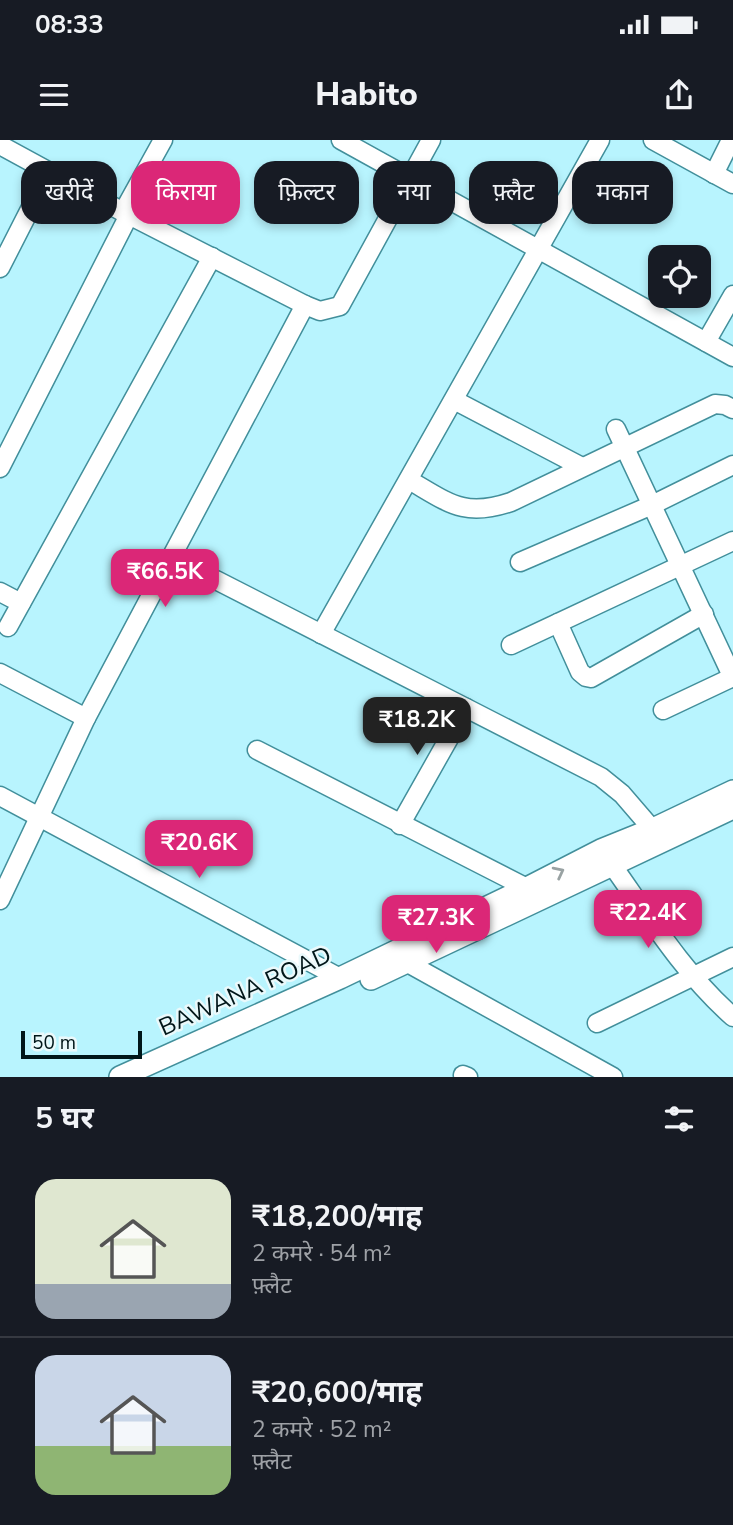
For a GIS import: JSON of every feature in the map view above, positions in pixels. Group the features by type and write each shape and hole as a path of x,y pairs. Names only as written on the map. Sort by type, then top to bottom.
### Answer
{"street":[{"path":"0,468 163,140"},
{"path":"341,140 379,161"},
{"path":"419,161 431,140"},
{"path":"321,634 600,140"},
{"path":"653,140 733,184"},
{"path":"714,174 731,140"},
{"path":"0,145 29,161"},
{"path":"455,203 733,357"},
{"path":"117,209 305,305 320,310 340,306 385,224"},
{"path":"0,268 22,224"},
{"path":"8,627 212,257"},
{"path":"706,342 733,295"},
{"path":"0,900 86,718 305,305"},
{"path":"454,400 582,467"},
{"path":"409,480 454,506 490,509 511,502 715,404 725,405 733,410"},
{"path":"616,429 733,677 663,710"},
{"path":"520,562 652,505 733,465"},
{"path":"512,645 733,541"},
{"path":"216,580 612,785 658,836"},
{"path":"0,592 21,603"},
{"path":"558,623 580,672 591,678 704,614"},
{"path":"0,673 86,718"},
{"path":"400,825 466,708"},
{"path":"257,750 527,888"},
{"name":"BAWANA ROAD","path":"658,836 733,791"},
{"path":"0,796 340,978"},
{"name":"BAWANA ROAD","path":"154,1077 607,858 733,808"},
{"path":"607,858 691,976 733,1017"},
{"name":"BAWANA ROAD","path":"120,1077 340,978 398,958 527,888 607,858"},
{"path":"597,1023 733,957"},
{"path":"398,958 612,1077"}]}
